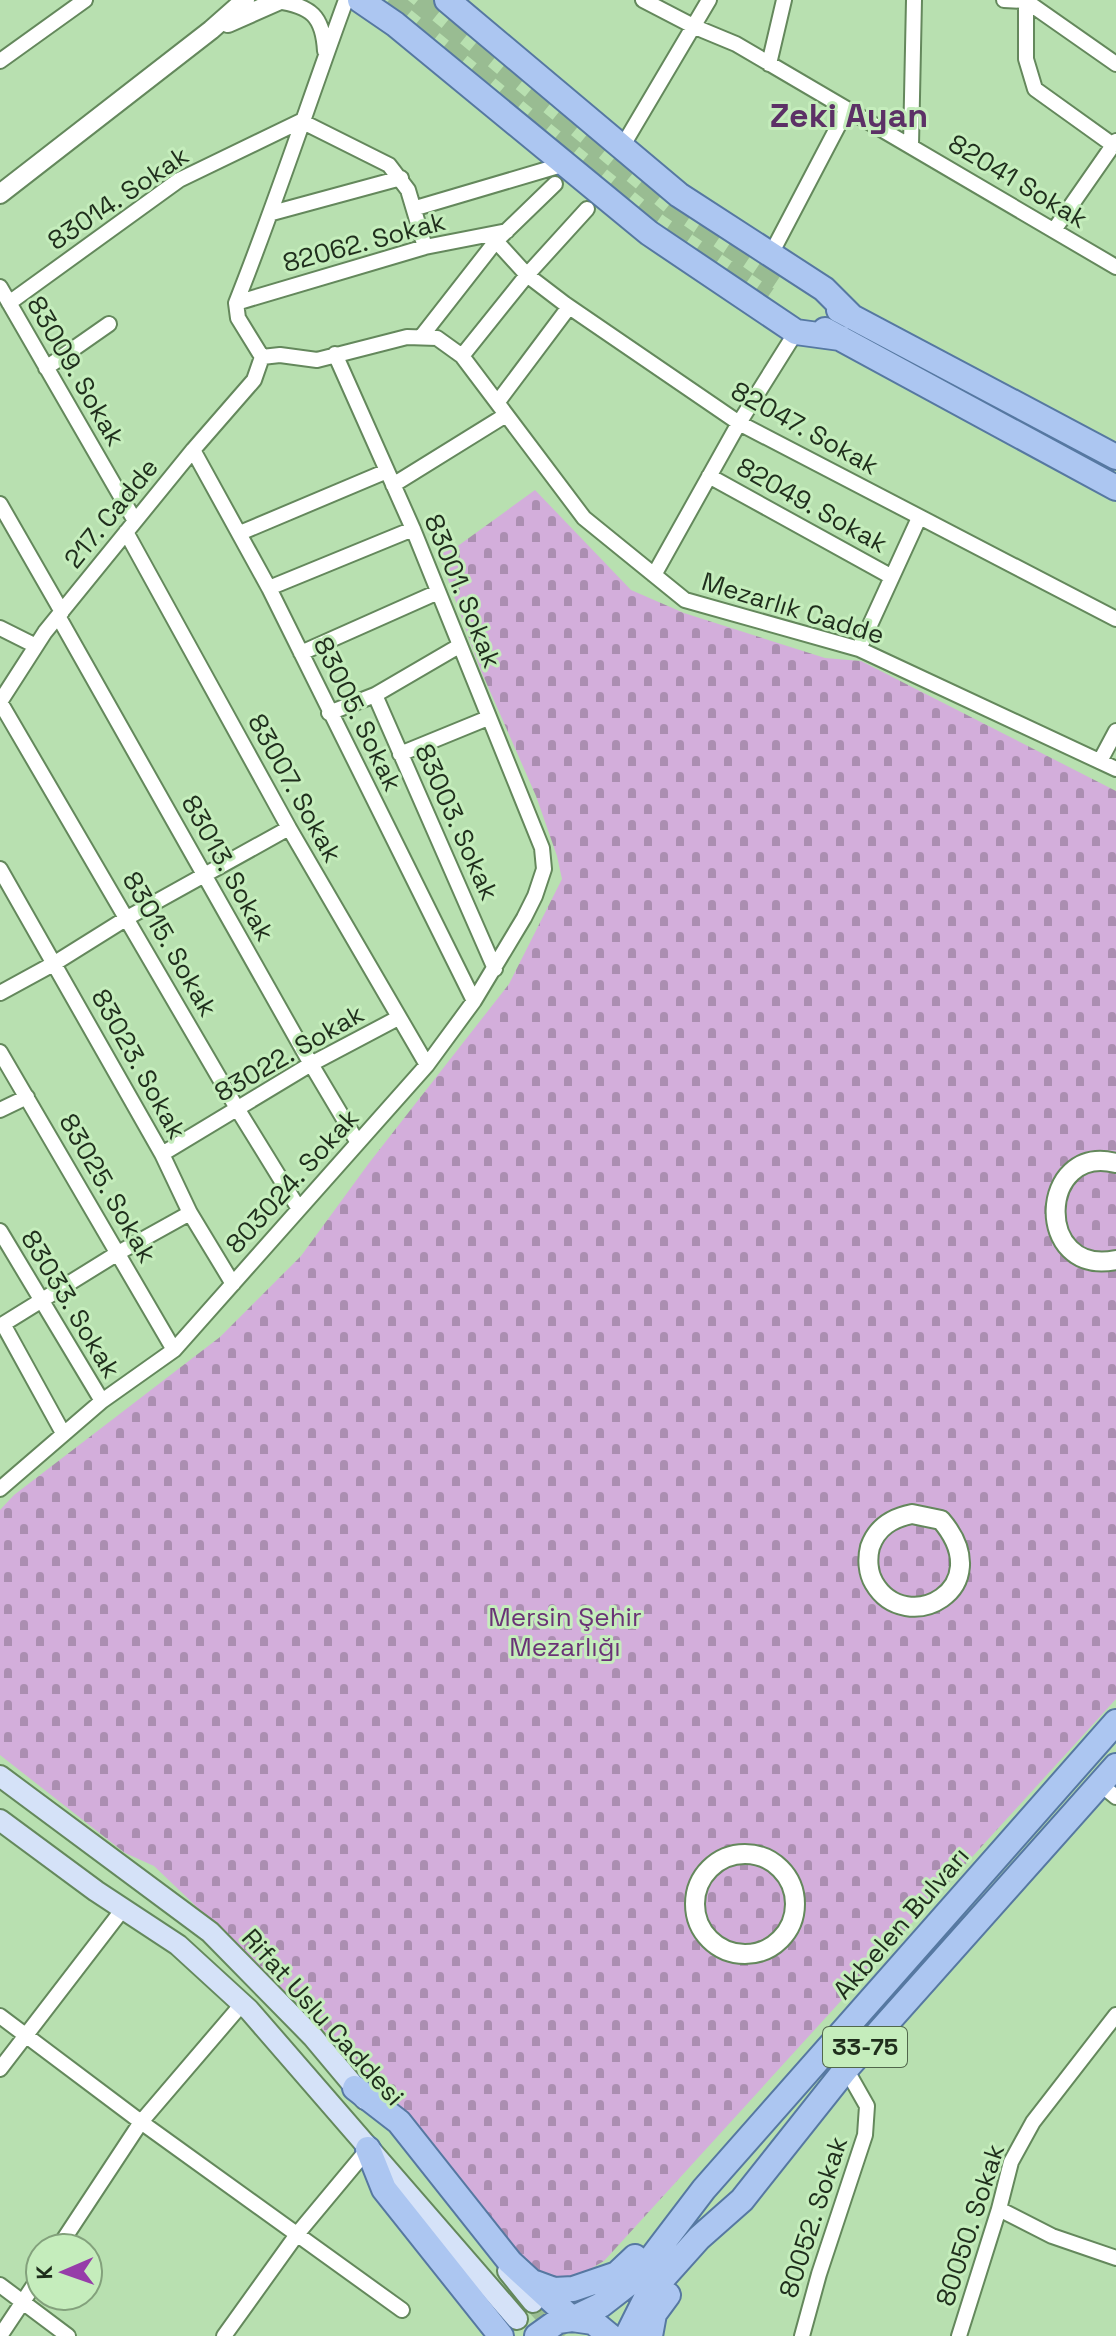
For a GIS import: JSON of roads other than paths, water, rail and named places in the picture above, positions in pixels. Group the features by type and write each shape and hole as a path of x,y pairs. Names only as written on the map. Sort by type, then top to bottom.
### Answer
{"main road":[{"path":"447,0 679,195 824,289 846,327 1116,488"},
{"path":"373,4 560,174 796,332 846,327"},
{"path":"774,289 1116,457"},
{"name":"Akbelen Bulvarı","path":"565,2320 601,2305 637,2277 704,2189 1116,1722"},
{"name":"Rifat Uslu Caddesi","path":"0,1776 210,1932 313,2037 355,2088"},
{"name":"33-75","path":"650,2336 654,2314 713,2244 742,2200 846,2069 1111,1782"},
{"name":"Rifat Uslu Caddesi","path":"0,1820 178,1945 242,2004 368,2149"},
{"path":"355,2088 399,2122 533,2292 565,2320 593,2322 610,2336"},
{"path":"368,2149 384,2189 499,2327"},
{"name":"33-75","path":"533,2292 573,2289 617,2274 704,2189"},
{"name":"33-75","path":"627,2336 647,2296 699,2238 742,2200"},
{"name":"33-75","path":"537,2336 565,2320"}],"street":[{"path":"0,61 85,0"},
{"path":"346,0 301,121 272,213 236,303 238,318 262,357 280,355 317,360 407,337 421,337 501,236 560,174"},
{"name":"82041 Sokak","path":"643,0 736,44 1116,267"},
{"path":"622,147 709,0"},
{"path":"769,64 784,0"},
{"path":"911,145 914,0"},
{"path":"1004,0 1026,0 1116,64"},
{"path":"1026,0 1026,59 1035,89 1115,143 1054,230"},
{"path":"211,30 278,1 299,4 315,15 324,32 326,55"},
{"path":"2,188 211,30 240,2"},
{"path":"771,254 847,109"},
{"path":"301,121 389,165 401,178 416,208 425,247"},
{"name":"83014. Sokak","path":"9,303 179,180 301,121"},
{"path":"416,208 560,174"},
{"path":"272,213 401,178"},
{"path":"462,356 527,275 587,209"},
{"name":"82062. Sokak","path":"236,303 425,247 501,236"},
{"name":"82047. Sokak","path":"501,236 527,275 739,423 1116,619"},
{"name":"83009. Sokak","path":"0,287 131,526"},
{"path":"500,399 569,307"},
{"path":"46,368 109,324"},
{"path":"654,575 739,423 796,332"},
{"name":"Mezarlık Cadde","path":"421,337 437,338 462,356 584,518 685,600 859,649 1116,769"},
{"name":"83001. Sokak","path":"335,354 413,529 542,848"},
{"name":"217. Cadde","path":"0,702 60,614 254,380 262,357"},
{"path":"240,533 390,478 506,415"},
{"name":"83005. Sokak","path":"193,450 269,588 474,1001"},
{"name":"82049. Sokak","path":"709,476 892,577"},
{"name":"83013. Sokak","path":"0,504 203,875 358,1143"},
{"path":"859,649 919,518"},
{"name":"83007. Sokak","path":"131,526 289,828 427,1065"},
{"path":"269,588 413,529"},
{"path":"301,653 438,592"},
{"path":"0,628 36,646"},
{"path":"329,713 375,695 459,646"},
{"name":"83003. Sokak","path":"375,695 495,969"},
{"name":"83015. Sokak","path":"0,702 299,1209"},
{"path":"400,754 488,718"},
{"path":"1100,761 1116,731"},
{"path":"0,993 289,828"},
{"name":"803024. Sokak","path":"0,1488 102,1401 174,1350 427,1065 495,969 535,896 544,869 542,848"},
{"name":"83023. Sokak","path":"0,869 162,1154 190,1213 233,1284"},
{"name":"83022. Sokak","path":"162,1154 311,1064 398,1018"},
{"name":"83025. Sokak","path":"0,1052 174,1350"},
{"path":"0,1110 27,1097"},
{"path":"1116,1163 1092,1162 1077,1168 1065,1179 1057,1193 1054,1210 1056,1226 1063,1241 1075,1252 1089,1260 1116,1260"},
{"path":"63,1433 2,1325 118,1253 190,1213"},
{"name":"83033. Sokak","path":"0,1231 102,1401"},
{"path":"912,1514 941,1520 959,1546 961,1562 958,1578 950,1591 938,1601 922,1607 907,1607 880,1592 868,1565 869,1550 875,1536 897,1517 912,1514"},
{"path":"751,1854 768,1859 781,1869 795,1897 794,1913 784,1935 766,1950 751,1954 735,1954 707,1938 698,1924 694,1906 697,1889 705,1873 718,1861 734,1855 751,1854"},
{"path":"0,2069 123,1909"},
{"path":"69,2232 141,2122 242,2004"},
{"name":"80050. Sokak","path":"959,2336 1011,2162 1033,2122 1116,2015"},
{"path":"0,2016 402,2310"},
{"name":"80052. Sokak","path":"802,2336 865,2135 867,2106 846,2069"},
{"path":"224,2336 298,2233 368,2149"},
{"path":"999,2209 1052,2236 1116,2258"},
{"path":"0,2285 60,2334"},
{"path":"0,2336 23,2302"}],"tunnel":[{"path":"389,0 655,220 767,298"},
{"path":"418,0 671,206 780,279"},
{"path":"533,2302 564,2336"}],"district":[{"name":"Zeki Ayan","path":"849,115"}],"park label":[{"name":"Mersin Şehir Mezarlığı","path":"565,1632"}]}
